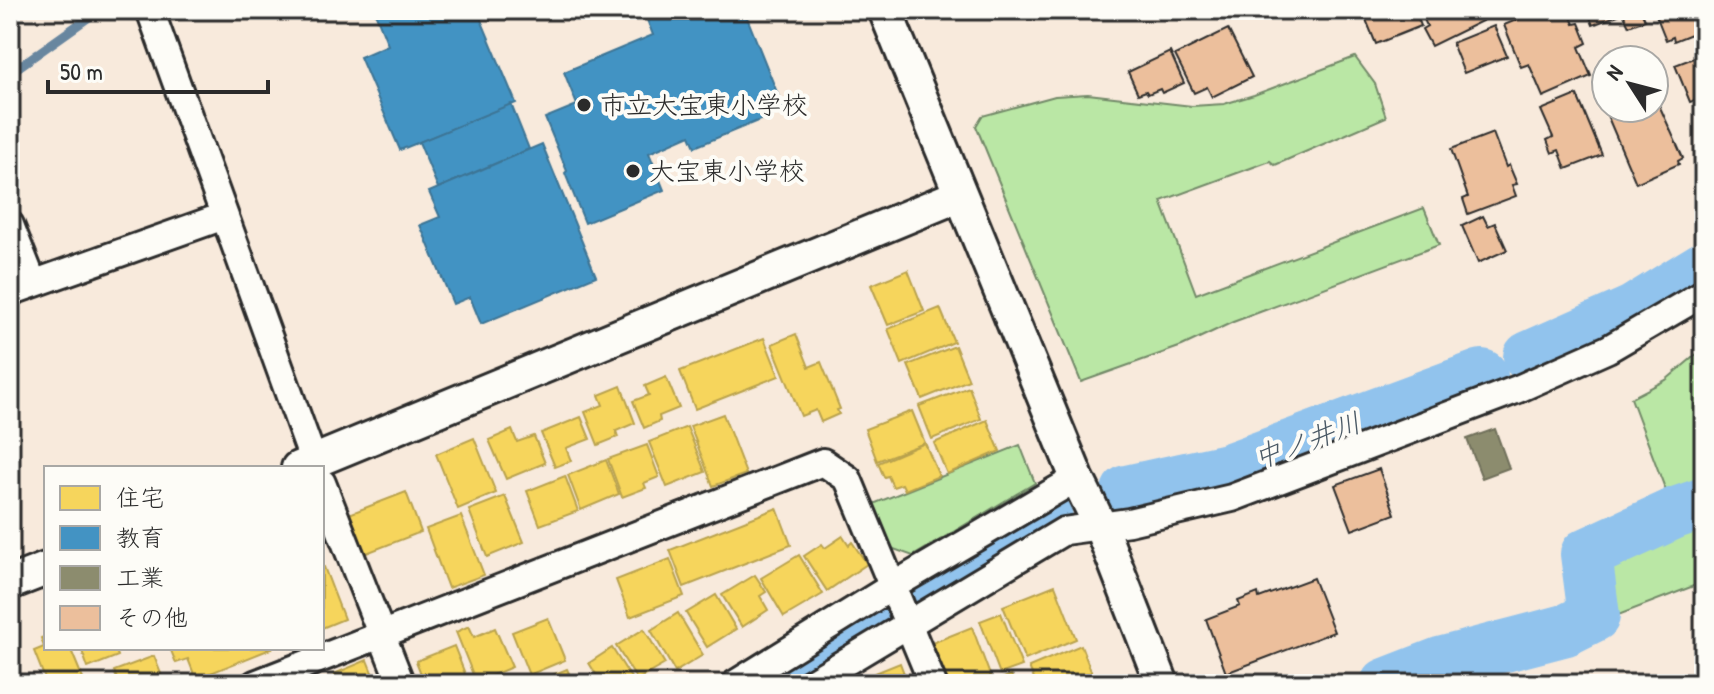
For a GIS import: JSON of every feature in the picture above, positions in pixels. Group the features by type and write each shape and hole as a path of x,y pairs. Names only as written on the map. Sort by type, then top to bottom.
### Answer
{"street":[{"path":"150,10 312,466"},
{"path":"885,10 1077,478 1100,525 1162,684"},
{"path":"322,466 960,195"},
{"path":"10,225 21,288 224,216"},
{"path":"809,684 1064,531 1129,522 1232,498 1518,389 1608,349 1704,293"},
{"path":"255,684 823,462 848,479 933,684"},
{"path":"735,684 893,586 1077,478"},
{"path":"324,496 401,684"},
{"path":"10,583 44,570"}],"green space":[{"path":"1355,57 1375,84 1386,117 1275,165 1270,161 1161,201 1196,294 1424,208 1439,245 1233,322 1182,346 1081,382 976,126 982,116 1055,96 1088,94 1192,106 1224,104"},
{"path":"1704,348 1704,487 1669,499 1631,398 1666,380"},
{"path":"1020,445 1035,483 913,556 891,548 873,504"},
{"path":"1704,515 1704,582 1618,615 1599,639 1593,630 1603,615 1596,561"}],"building: 住宅":[{"path":"908,270 924,311 888,325 871,285"},
{"path":"940,308 954,342 902,364 888,329"},
{"path":"796,334 809,367 821,362 840,409 837,410 839,414 821,422 816,410 801,416 772,344"},
{"path":"764,338 779,376 695,409 680,371"},
{"path":"955,346 969,380 922,399 908,365"},
{"path":"666,377 679,408 659,416 660,421 644,428 633,401 649,395 645,386"},
{"path":"621,386 635,423 616,431 618,437 598,445 585,412 603,405 599,395"},
{"path":"969,387 981,419 932,439 919,406"},
{"path":"912,411 925,443 877,461 865,429"},
{"path":"723,414 746,474 713,486 690,426"},
{"path":"581,417 590,439 566,448 571,461 555,467 541,433"},
{"path":"987,420 1000,451 947,474 934,443"},
{"path":"687,427 705,472 667,487 649,442"},
{"path":"512,430 517,442 534,436 545,463 506,479 489,440"},
{"path":"474,438 496,493 458,509 436,454"},
{"path":"925,443 939,476 905,490 902,484 893,487 878,463"},
{"path":"647,445 659,477 644,483 646,488 622,497 608,459"},
{"path":"606,460 619,494 581,510 568,475"},
{"path":"565,476 578,511 540,525 527,491"},
{"path":"406,492 421,532 364,554 349,514"},
{"path":"505,496 524,542 487,557 469,510"},
{"path":"777,508 791,545 684,587 670,550"},
{"path":"461,516 484,575 448,588 426,529"},
{"path":"843,536 849,545 852,542 867,564 827,591 804,556 822,544 825,548"},
{"path":"799,555 823,594 784,617 761,578"},
{"path":"670,559 684,596 630,617 616,580"},
{"path":"324,567 344,619 324,627"},
{"path":"755,575 766,592 760,596 768,610 742,627 722,595"},
{"path":"1055,585 1076,639 1025,660 1003,606"},
{"path":"716,595 736,629 707,647 686,613"},
{"path":"678,613 703,655 675,672 651,630"},
{"path":"1001,613 1022,666 1000,674 980,621"},
{"path":"548,618 565,660 529,675 512,632"},
{"path":"469,626 474,637 495,628 512,667 476,682 456,632"},
{"path":"972,627 991,678 975,684 948,684 932,643"},
{"path":"644,629 665,664 637,680 616,646"},
{"path":"1081,645 1094,679 1081,684 1036,684 1029,667"},
{"path":"454,646 469,684 425,684 416,661"},
{"path":"44,647 44,650 71,650 83,679 69,684 47,684 34,651"},
{"path":"612,648 635,684 602,684 589,663"},
{"path":"82,650 116,650 118,656 88,668"},
{"path":"171,650 268,650 196,679 188,659 176,663"},
{"path":"154,656 165,684 119,684 114,671"},
{"path":"367,660 375,680 380,679 382,684 338,684 334,674"},
{"path":"900,663 908,684 848,684"},
{"path":"567,669 574,684 530,684"},
{"path":"1011,675 1015,684 989,684"}],"building: 教育":[{"path":"374,10 477,10 516,103 400,150 360,57 388,45"},
{"path":"643,10 744,10 784,110 695,147 690,135 649,153 664,190 585,223 545,118 577,105 564,72 653,35"},
{"path":"511,104 529,149 438,188 419,142"},
{"path":"542,144 596,276 481,324 470,297 453,304 420,225 440,217 429,192"}],"building: 工業":[{"path":"1495,429 1509,468 1482,478 1467,439"}],"building: その他":[{"path":"1362,10 1415,10 1421,26 1376,44"},
{"path":"1436,10 1484,10 1488,18 1431,46 1422,29 1427,26 1423,17"},
{"path":"1541,10 1563,10 1566,17 1570,15 1574,24 1579,23 1587,43 1579,47 1590,76 1543,97 1529,64 1521,67 1504,25"},
{"path":"1587,10 1641,10 1645,20 1629,26 1623,13 1593,25"},
{"path":"1654,10 1704,10 1704,29 1674,41 1673,37 1666,40"},
{"path":"1494,26 1507,56 1464,73 1452,43"},
{"path":"1228,29 1252,77 1212,97 1207,87 1194,93 1175,55"},
{"path":"1170,52 1184,83 1162,93 1160,89 1138,94 1128,72"},
{"path":"1704,54 1704,97 1690,102 1675,65"},
{"path":"1577,95 1602,155 1566,169 1559,150 1552,153 1547,140 1553,137 1541,110"},
{"path":"1611,124 1668,124 1683,158 1678,161 1679,164 1636,183"},
{"path":"1493,133 1506,167 1509,165 1517,184 1512,185 1516,196 1468,214 1463,199 1468,197 1451,149"},
{"path":"1483,216 1488,226 1495,223 1507,250 1478,263 1462,226"},
{"path":"1379,469 1395,514 1352,530 1335,485"},
{"path":"1313,578 1334,632 1226,673 1206,619 1240,606 1238,601 1258,593 1259,598"}],"waterway":[{"path":"10,73 99,10"},
{"name":"中ノ井川","path":"1529,357 1633,311 1704,267"},
{"name":"中ノ井川","path":"1127,491 1228,469 1482,375"},
{"path":"1386,684 1440,663 1566,630 1594,616 1586,554 1704,503"},
{"name":"中ノ井川","path":"929,589 1047,518"},
{"name":"中ノ井川","path":"771,684 871,624"}],"place":[{"name":"市立大宝東小学校","path":"584,105"},
{"name":"大宝東小学校","path":"633,171"}]}
